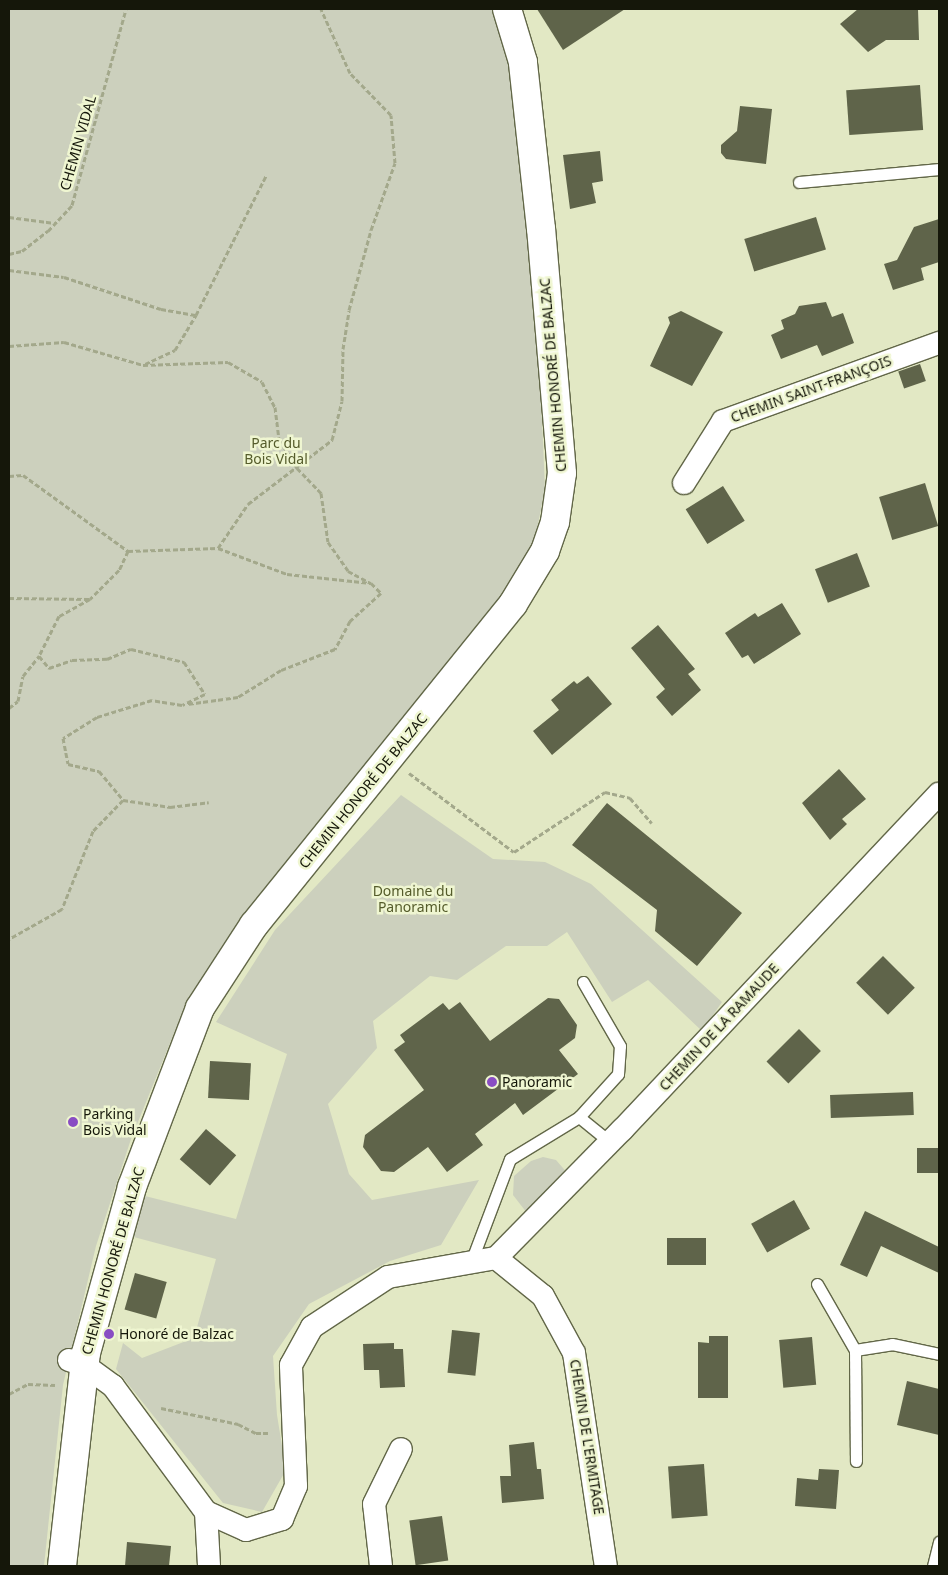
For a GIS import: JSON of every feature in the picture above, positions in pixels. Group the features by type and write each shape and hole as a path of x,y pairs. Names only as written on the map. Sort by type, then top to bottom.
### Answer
{"street":[{"name":"CHEMIN HONORÉ DE BALZAC","path":"62,1566 75,1372 132,1187 200,1008 254,925 512,604 545,551 555,522 562,473 541,229 522,62 507,9"},
{"name":"CHEMIN SAINT-FRANÇOIS","path":"684,483 723,421 939,343"},
{"name":"CHEMIN DE LA RAMAUDE","path":"496,1258 610,1142 939,794"},
{"path":"75,1372 112,1386 206,1512 246,1530 282,1518 296,1486 291,1365 312,1327 388,1277 496,1258"},
{"name":"CHEMIN DE L'ERMITAGE","path":"496,1258 543,1296 574,1353 606,1566"},
{"path":"381,1566 374,1504 401,1449"},
{"path":"206,1512 210,1566"}],"lane":[{"path":"799,182 939,169"},
{"path":"471,1262 510,1159 579,1117 618,1074 620,1046 583,982"},
{"path":"579,1117 610,1142"},
{"path":"817,1284 855,1350 856,1461"},
{"path":"855,1350 892,1344 939,1354"},
{"path":"933,1566 939,1542"}],"path":[{"name":"CHEMIN VIDAL","path":"9,254 22,251 55,223 72,205 126,9"},
{"path":"218,548 248,504 332,440 342,401 343,349 349,310 371,230 395,163 391,115 350,73 321,9"},
{"path":"143,365 175,350 196,315 266,176"},
{"path":"9,217 55,223"},
{"path":"9,270 64,277 161,309 196,315"},
{"path":"9,346 64,342 143,365 228,362 262,382 275,407 279,439 297,468 322,493 328,542 348,571 371,583 381,593 350,621 334,649 281,670 238,696 182,705 152,700 97,717 63,738 68,764 98,771 122,800 170,807 209,802"},
{"path":"9,476 23,475 128,551 218,548 287,574 371,583"},
{"path":"9,708 18,701 23,676 39,656 59,616 90,600 119,570 128,551"},
{"path":"9,598 90,600"},
{"path":"39,656 49,668 72,660 107,659 131,649 184,662 205,694 182,705"},
{"path":"389,758 514,852 605,792 630,798 652,823"},
{"path":"9,939 62,909 93,831 122,800"},
{"path":"9,1394 28,1384 75,1372"},
{"path":"130,1410 149,1407 177,1410 203,1419 238,1424 256,1433 274,1434 294,1427"}],"green space":[{"name":"Parc du Bois Vidal","path":"9,9 499,9 514,78 539,350 545,489 534,544 495,605 335,806 188,999 131,1139 96,1246 63,1385 44,1566 9,1566"},
{"name":"Domaine du Panoramic","path":"401,795 493,859 545,862 591,884 722,1002 702,1031 648,980 612,1002 567,932 547,946 506,946 457,980 430,976 373,1021 377,1048 328,1104 349,1174 372,1200 479,1180 441,1245 390,1261 309,1304 273,1356 277,1415 286,1470 262,1512 223,1503 116,1369 123,1343 142,1358 194,1338 216,1259 130,1236 145,1196 236,1219 287,1054 216,1022 275,930"},
{"path":"543,1157 556,1160 569,1175 527,1213 513,1195 514,1176 531,1161"}],"building":[{"path":"537,9 625,9 563,50"},
{"path":"858,9 918,9 919,40 886,40 868,52 840,24"},
{"path":"920,85 923,130 849,135 846,90"},
{"path":"740,106 772,109 766,164 726,159 721,153 721,145 737,131"},
{"path":"600,151 603,181 592,183 596,203 570,209 563,155"},
{"path":"816,217 826,250 754,271 744,239"},
{"path":"939,219 939,262 921,268 924,280 893,290 884,264 897,260 914,227"},
{"path":"826,302 832,317 843,313 854,343 822,356 817,345 781,359 771,335 784,329 781,320 795,314 799,306"},
{"path":"681,311 723,332 692,386 650,366 670,323 668,317"},
{"path":"920,364 926,381 904,389 898,371"},
{"path":"925,483 938,526 892,540 879,497"},
{"path":"723,486 745,521 707,544 686,509"},
{"path":"857,553 870,587 828,603 815,569"},
{"path":"782,603 801,634 754,664 748,655 742,658 725,633 755,613 758,617"},
{"path":"658,625 695,669 688,674 701,690 672,716 656,697 665,689 631,648"},
{"path":"588,676 612,704 552,755 533,731 559,710 551,700 574,681 577,684"},
{"path":"839,769 866,799 842,819 847,824 830,840 802,803"},
{"path":"607,803 742,913 697,966 655,931 657,910 572,845"},
{"path":"883,956 915,988 888,1015 856,983"},
{"name":"Panoramic","path":"548,998 559,999 577,1025 575,1038 559,1050 578,1074 523,1115 515,1103 475,1134 483,1145 447,1172 428,1147 394,1172 381,1171 363,1147 365,1135 424,1090 394,1050 405,1042 400,1035 443,1003 449,1010 460,1002 490,1041"},
{"path":"799,1029 821,1051 788,1083 766,1062"},
{"path":"210,1061 251,1063 249,1100 208,1098"},
{"path":"913,1092 914,1115 831,1118 830,1095"},
{"path":"206,1129 236,1155 210,1185 180,1159"},
{"path":"917,1148 939,1148 939,1173 917,1173"},
{"path":"794,1200 810,1229 767,1253 751,1224"},
{"path":"865,1211 939,1247 939,1273 881,1246 867,1277 840,1265"},
{"path":"667,1238 706,1238 706,1265 667,1265"},
{"path":"135,1273 167,1282 156,1319 125,1310"},
{"path":"452,1330 480,1333 475,1376 448,1373"},
{"path":"709,1336 728,1336 728,1398 698,1398 698,1342 709,1343"},
{"path":"812,1337 816,1385 783,1388 779,1340"},
{"path":"394,1343 394,1349 403,1349 405,1387 380,1388 379,1370 364,1370 363,1344"},
{"path":"907,1381 939,1389 939,1435 897,1425"},
{"path":"534,1442 537,1469 541,1469 544,1499 502,1503 500,1476 511,1476 509,1445"},
{"path":"704,1464 708,1516 672,1518 668,1467"},
{"path":"819,1469 839,1470 836,1509 795,1506 797,1478 818,1480"},
{"path":"442,1516 448,1561 416,1565 409,1521"},
{"path":"127,1542 171,1546 169,1566 125,1566"}],"place":[{"name":"Panoramic","path":"492,1082"},
{"name":"Parking Bois Vidal","path":"73,1122"},
{"name":"Honoré de Balzac","path":"109,1334"}]}
